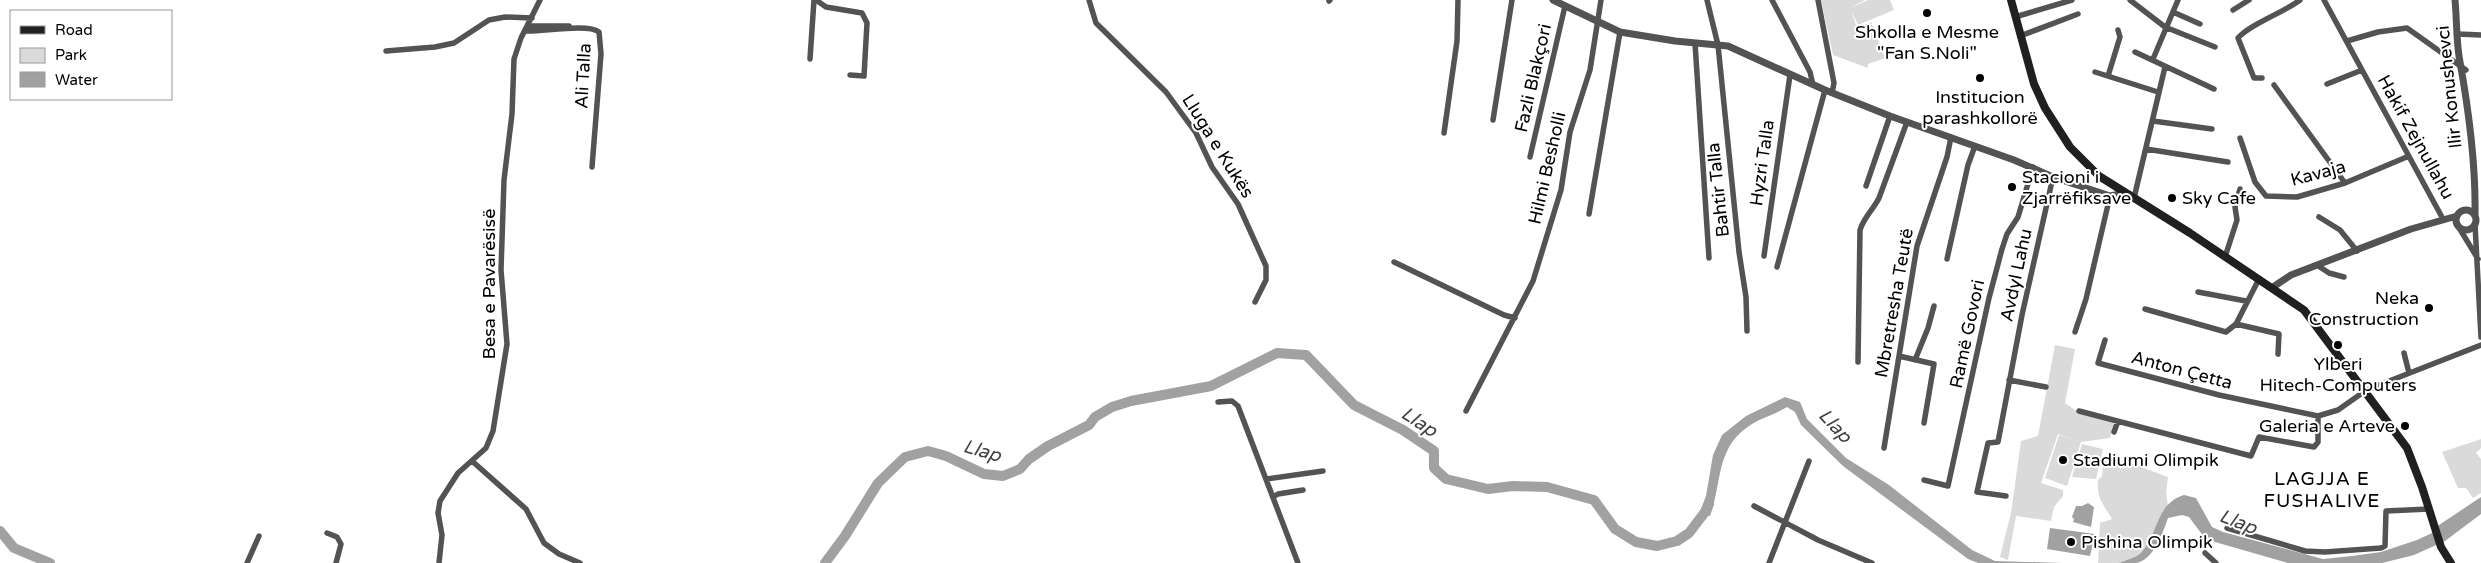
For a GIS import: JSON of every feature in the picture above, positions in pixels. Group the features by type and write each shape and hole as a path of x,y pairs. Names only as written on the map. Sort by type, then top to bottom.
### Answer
{"main road":[{"path":"2011,0 2034,84 2045,108 2064,139 2085,164 2125,193 2273,287 2304,310 2407,448 2429,509 2440,547 2451,563"}],"street":[{"name":"Besa e Pavarësisë","path":"439,563 442,535 439,505 455,476 488,445 493,431 507,344 501,280 504,180 512,114 514,59 521,38 540,0"},
{"path":"810,59 815,0 826,7 862,14 866,17 867,23 864,76 850,75"},
{"name":"Lluga e Kukës","path":"1089,0 1096,23 1166,92 1196,134 1212,167 1238,204 1266,266 1266,280 1255,302"},
{"path":"1444,134 1457,41 1458,0"},
{"path":"1493,120 1512,0"},
{"path":"1553,0 1620,32 1728,46 1829,92 2033,167 2053,177 2110,196 2125,193"},
{"name":"Hilmi Besholli","path":"1466,411 1533,281 1561,190 1570,132 1590,70 1601,0"},
{"path":"1707,0 1718,45"},
{"path":"1772,0 1810,72 1813,85"},
{"path":"1777,267 1829,92 1834,82 1818,0"},
{"path":"2015,18 2072,0"},
{"path":"2130,0 2165,27 2215,47"},
{"path":"2153,59 2178,0"},
{"path":"2233,10 2249,0"},
{"path":"2262,78 2254,78 2238,38 2247,30 2281,13 2300,0"},
{"name":"Hakif Zejnullahu","path":"2324,0 2443,218"},
{"name":"Ilir Konushevci","path":"2455,0 2472,170 2478,204 2475,216"},
{"name":"Fazli Blakçori","path":"1530,157 1565,6"},
{"path":"2172,12 2200,24"},
{"path":"2020,36 2078,14"},
{"path":"386,51 435,47 454,43 489,20 505,16 532,18"},
{"path":"527,29 597,24"},
{"name":"Ali Talla","path":"527,29 594,28 599,32 601,54 592,167"},
{"path":"2347,41 2378,32 2407,28 2461,67"},
{"path":"2108,76 2120,37 2118,30"},
{"path":"1590,214 1620,32"},
{"path":"2458,34 2481,35"},
{"path":"1695,43 1709,258"},
{"name":"Bahtir Talla","path":"1718,45 1739,252 1746,296 1748,331"},
{"path":"2135,52 2214,89"},
{"path":"2134,198 2165,67"},
{"name":"Hakif Zejnullahu","path":"2327,84 2362,70"},
{"path":"2094,72 2158,92"},
{"name":"Hyzri Talla","path":"1764,256 1790,75"},
{"path":"2274,85 2345,183"},
{"path":"1866,186 1890,116"},
{"path":"2153,120 2212,129"},
{"path":"1858,362 1860,230 1864,217 1874,208 1879,198 1907,122"},
{"name":"Mbretresha Teutë","path":"1884,448 1916,246 1947,157 1951,137"},
{"name":"Kavaja","path":"2240,138 2256,182 2262,194 2266,196 2297,197 2345,183 2409,156"},
{"path":"1947,259 1968,165 1975,146"},
{"path":"2146,149 2228,162"},
{"name":"Ramë Govori","path":"1924,480 1948,486 1989,298 2002,249 2007,234 2018,217 2033,167"},
{"name":"Ilir Konushevci","path":"2472,170 2481,172"},
{"name":"Avdyl Lahu","path":"2006,496 1977,492 1988,443 1998,442 2053,177"},
{"path":"2225,257 2236,220 2235,207 2240,189"},
{"path":"2075,332 2086,299 2110,196"},
{"path":"2273,287 2291,275 2443,218 2457,216 2464,210 2478,204"},
{"path":"2464,210 2470,211 2475,216 2480,275 2481,337"},
{"path":"2457,216 2458,226 2478,259"},
{"path":"2319,218 2340,230 2357,251"},
{"path":"2458,226 2466,230 2475,224"},
{"path":"1394,262 1515,318"},
{"path":"2317,265 2329,272 2344,277"},
{"path":"2145,309 2226,332 2236,324 2246,301 2259,279"},
{"path":"2198,292 2246,301"},
{"path":"1915,360 1934,306"},
{"path":"2236,324 2279,334 2278,354"},
{"name":"Anton Çetta","path":"2105,340 2098,363 2228,398 2318,416"},
{"path":"2079,411 2251,456 2259,437 2263,436 2314,447 2318,442 2318,416 2338,410 2365,391 2481,345"},
{"path":"2404,353 2408,373"},
{"path":"1899,356 1934,364 1924,424"},
{"path":"2010,380 2046,387"},
{"path":"1218,402 1232,401 1238,406 1298,563"},
{"path":"2114,432 2118,421"},
{"path":"472,460 526,509 544,543 558,554 580,563"},
{"path":"1769,563 1809,461"},
{"path":"1267,479 1323,471"},
{"path":"1273,497 1278,494 1302,490"},
{"path":"1754,506 1818,540 1872,563"},
{"path":"2227,528 2305,551 2325,552 2381,548 2385,546 2386,511 2429,509"},
{"path":"328,533 340,542 336,563"},
{"path":"247,563 258,536"},
{"path":"2204,552 2216,563"}],"green space":[{"path":"1821,0 1865,0 1850,8 1868,0 1890,0 1894,10 1858,25 1851,10 1857,28 1871,22 1885,58 1868,64 1868,68 1833,55"},
{"path":"2055,345 2075,349 2065,403 2078,412 2114,422 2110,438 2081,442 2067,486 2045,478 2059,435 2077,441 2058,434 2041,483 2063,490 2063,496 2054,507 2051,521 2016,516 2008,560 2000,557 2011,513 2021,441 2038,436"},
{"path":"2481,439 2481,448 2476,453 2481,459 2481,493 2473,498 2466,488 2458,488 2442,452"},
{"path":"2082,444 2103,449 2096,479 2072,477"},
{"path":"2109,453 2114,457 2168,477 2166,493 2168,506 2142,556 2127,563 2098,563 2100,523 2112,519 2098,492 2098,480 2102,476 2103,465"}],"water":[{"path":"1785,397 1800,402 1807,419 1846,458 1889,485 1972,550 1995,561 2063,563 1978,563 1968,559 1843,466 1801,425 1795,412 1787,407 1761,419 1740,433 1732,443 1722,465 1710,516 1699,514 1706,496 1713,455 1722,435 1746,416"},
{"path":"2184,495 2196,498 2212,527 2223,532 2323,559 2381,552 2417,540 2432,533 2439,525 2481,497 2481,514 2445,541 2414,555 2382,563 2288,563 2215,542 2201,533 2189,517 2182,515 2168,518 2157,545 2148,557 2136,563 2119,563 2134,558 2141,553 2147,545 2162,512 2175,499"},
{"path":"2088,503 2094,507 2091,527 2073,522 2074,519 2072,517 2076,506"},
{"name":"Pishina Olimpik","path":"2050,528 2095,534 2090,556 2047,549"}],"waterway":[{"name":"Llap","path":"825,563 845,536 878,483 905,457 928,451 946,456 984,474 1003,476 1020,469 1029,459 1048,446 1089,425 1095,417 1112,407 1131,401 1211,386 1277,353 1306,355 1354,405 1403,430 1434,451 1434,468 1446,479 1488,489 1513,486 1547,487 1594,500 1615,529 1636,542 1657,546 1677,541 1689,533 1709,504"},
{"name":"Llap","path":"0,531 14,548 50,563"}],"place":[{"name":"Shkolla e Mesme \"Fan S.Noli\"","path":"1927,13"},
{"name":"Institucion parashkollorë","path":"1980,78"},
{"name":"Stacioni i Zjarrëfiksave","path":"2012,187"},
{"name":"Sky Cafe","path":"2172,198"},
{"name":"Neka Construction","path":"2429,308"},
{"name":"Ylberi Hitech-Computers","path":"2338,345"},
{"name":"Galeria e Arteve","path":"2405,426"},
{"name":"Stadiumi Olimpik","path":"2063,460"},
{"name":"Pishina Olimpik","path":"2071,542"}],"district":[{"name":"LAGJJA E FUSHALIVE","path":"2322,490"}]}
